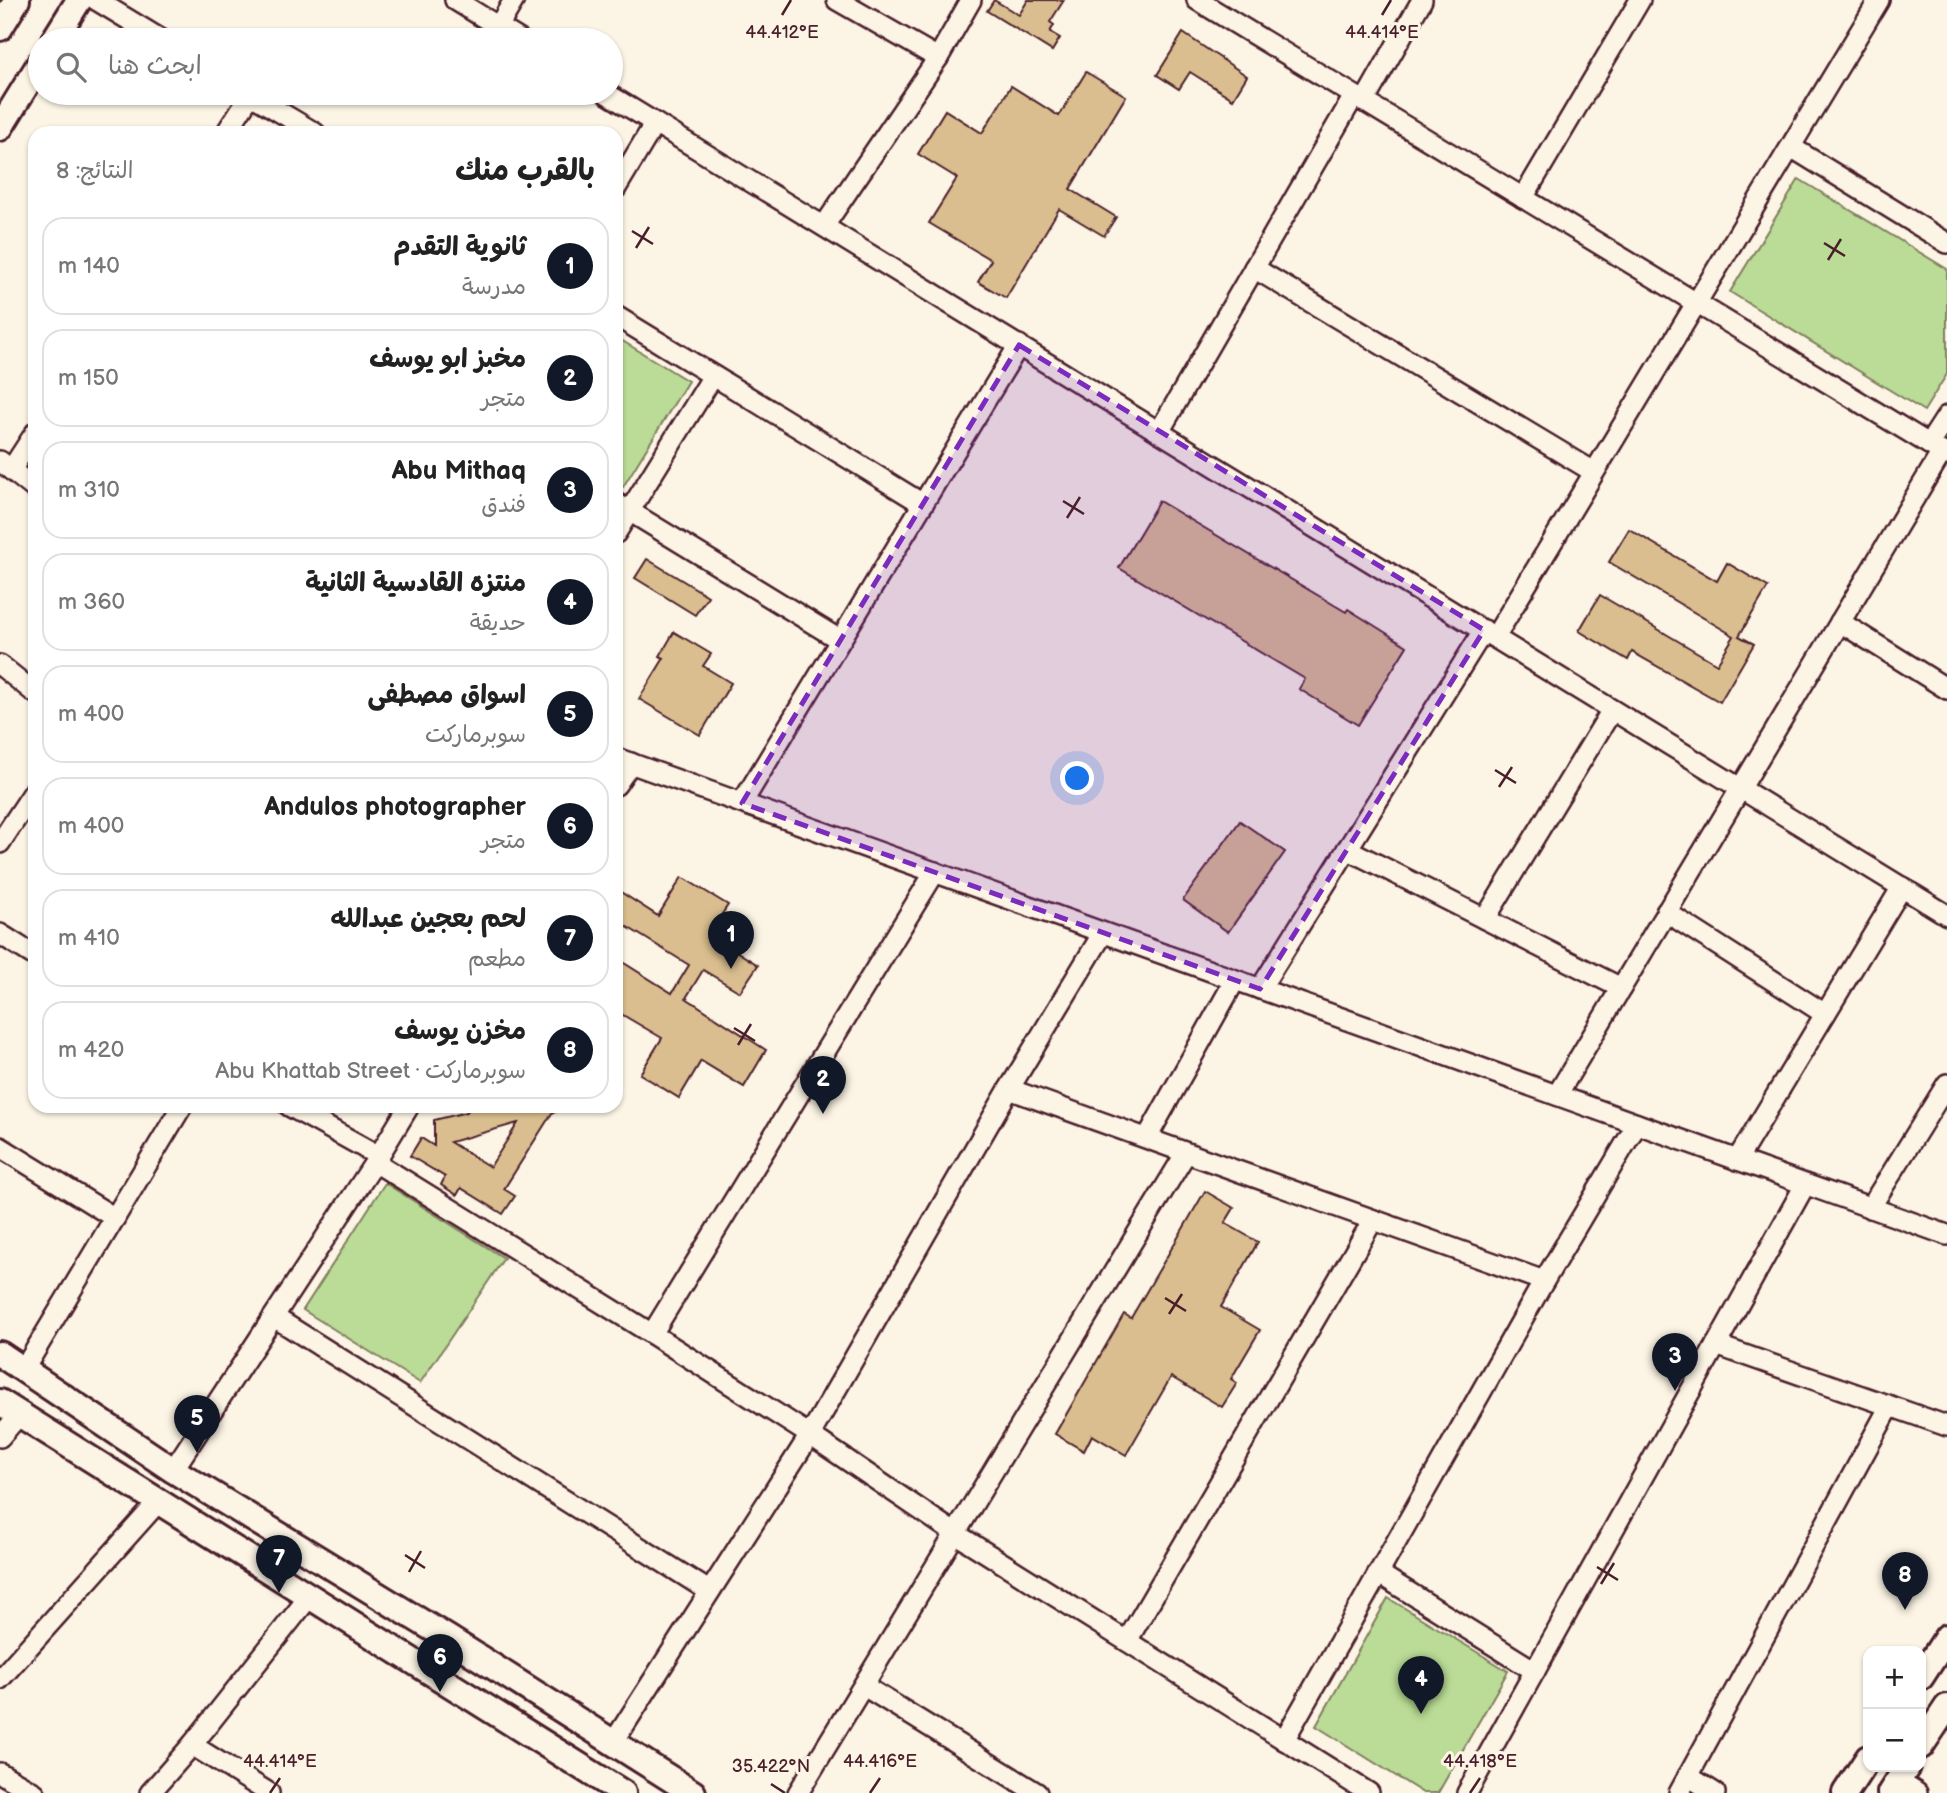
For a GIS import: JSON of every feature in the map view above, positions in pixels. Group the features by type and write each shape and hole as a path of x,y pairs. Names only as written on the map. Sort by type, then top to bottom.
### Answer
{"main road":[{"path":"0,28 17,0"},
{"path":"62,28 79,0"},
{"path":"0,128 28,82"},
{"path":"0,1354 173,1470 448,1638 693,1793"},
{"path":"10,1408 623,1793"},
{"path":"1926,1669 1947,1637"},
{"path":"428,1671 448,1638"},
{"path":"1926,1738 1947,1707"},
{"path":"1846,1793 1863,1766"}],"street":[{"path":"96,0 142,28"},
{"path":"455,0 498,27 514,0"},
{"path":"837,0 938,58"},
{"path":"824,226 938,58 971,0"},
{"path":"1198,0 1939,451"},
{"path":"1159,432 1254,268 1423,0"},
{"path":"1522,198 1640,0"},
{"path":"1260,989 1347,849 1594,472 1879,0"},
{"path":"623,103 1947,915"},
{"path":"230,126 243,105"},
{"path":"270,105 304,126"},
{"path":"623,176 655,123"},
{"path":"1791,147 1947,243"},
{"path":"1254,268 1594,472"},
{"path":"623,320 923,504"},
{"path":"741,803 1019,345"},
{"path":"713,376 623,507 840,640"},
{"path":"1557,1096 1939,451 1947,416"},
{"path":"28,441 6,465 28,483"},
{"path":"1840,622 1947,689"},
{"path":"0,665 28,687"},
{"path":"1485,919 1612,710"},
{"path":"623,760 1947,1235"},
{"path":"0,843 28,801"},
{"path":"1347,849 1621,988"},
{"path":"652,1334 935,872"},
{"path":"1737,1160 1902,887"},
{"path":"1666,912 1825,1014"},
{"path":"613,1743 810,1435 1009,1089 1104,933"},
{"path":"0,934 28,952"},
{"path":"1147,1138 1235,980"},
{"path":"1870,1208 1947,1084"},
{"path":"1009,1089 1544,1281"},
{"path":"24,1369 178,1113"},
{"path":"301,1113 810,1435 956,1534 1370,1793"},
{"path":"173,1470 405,1113"},
{"path":"1284,1740 1544,1281 1637,1124"},
{"path":"0,1147 115,1218"},
{"path":"798,1793 1186,1153"},
{"path":"1467,1793 1805,1185"},
{"path":"1127,1641 1373,1220"},
{"path":"274,1317 709,1591"},
{"path":"1716,1345 1947,1426"},
{"path":"1715,1793 1684,1784 1890,1406"},
{"path":"0,1437 10,1408"},
{"path":"0,1679 159,1501"},
{"path":"1378,1573 1535,1671"},
{"path":"150,1793 192,1745 309,1597"},
{"path":"864,1686 1037,1793"},
{"path":"192,1745 269,1793"},
{"path":"0,1773 35,1793"}],"highlighted area":[{"path":"1019,345 1484,630 1260,989 742,803"}],"green space":[{"path":"1799,179 1947,269 1947,374 1924,411 1730,292"},
{"path":"623,341 688,381 623,487"},
{"path":"385,1183 504,1258 420,1383 303,1310"},
{"path":"1388,1598 1508,1671 1438,1793 1423,1793 1316,1726"}],"building":[{"path":"994,0 1019,15 1028,0 1064,0 1050,22 1054,25 1050,32 1060,38 1052,51 987,11"},
{"path":"1183,33 1247,76 1233,99 1190,72 1179,89 1157,75"},
{"path":"1086,72 1126,96 1070,189 1116,217 1104,236 1059,209 1006,298 978,282 991,260 929,223 957,178 918,154 945,110 982,133 1011,86 1059,116"},
{"path":"1159,501 1346,612 1348,609 1407,646 1358,725 1299,689 1305,679 1119,568"},
{"path":"1629,529 1717,581 1727,563 1768,587 1739,636 1754,644 1720,702 1632,652 1628,660 1579,631 1600,595 1717,664 1734,636 1609,562"},
{"path":"647,559 708,596 695,615 635,578"},
{"path":"674,632 711,654 703,666 731,683 700,735 639,699 664,658 660,656"},
{"path":"1240,821 1285,852 1228,932 1183,900"},
{"path":"682,877 728,905 709,934 758,965 740,992 703,970 686,998 766,1050 744,1087 701,1061 679,1098 640,1074 662,1038 623,1015 623,962 672,993 689,965 623,924 623,894 658,916"},
{"path":"463,1113 552,1113 504,1189 515,1196 503,1214 461,1188 457,1195 441,1185 445,1177 410,1156 421,1138 434,1146 434,1120","holes":["518,1123 490,1167 450,1142"]},
{"path":"1205,1191 1234,1208 1225,1223 1258,1242 1221,1307 1260,1330 1231,1379 1237,1383 1222,1407 1171,1377 1126,1455 1092,1435 1084,1451 1055,1434 1124,1314 1131,1318"}],"place":[{"name":"ثانوية التقدم","path":"731,969"},
{"name":"مخبز ابو يوسف","path":"823,1114"},
{"name":"Abu Mithaq","path":"1675,1391"},
{"name":"اسواق مصطفى","path":"197,1453"},
{"name":"لحم بعجين عبدالله","path":"279,1593"},
{"name":"مخزن يوسف","path":"1905,1610"},
{"name":"Andulos photographer","path":"440,1692"},
{"name":"منتزه القادسية الثانية","path":"1421,1714"}]}
